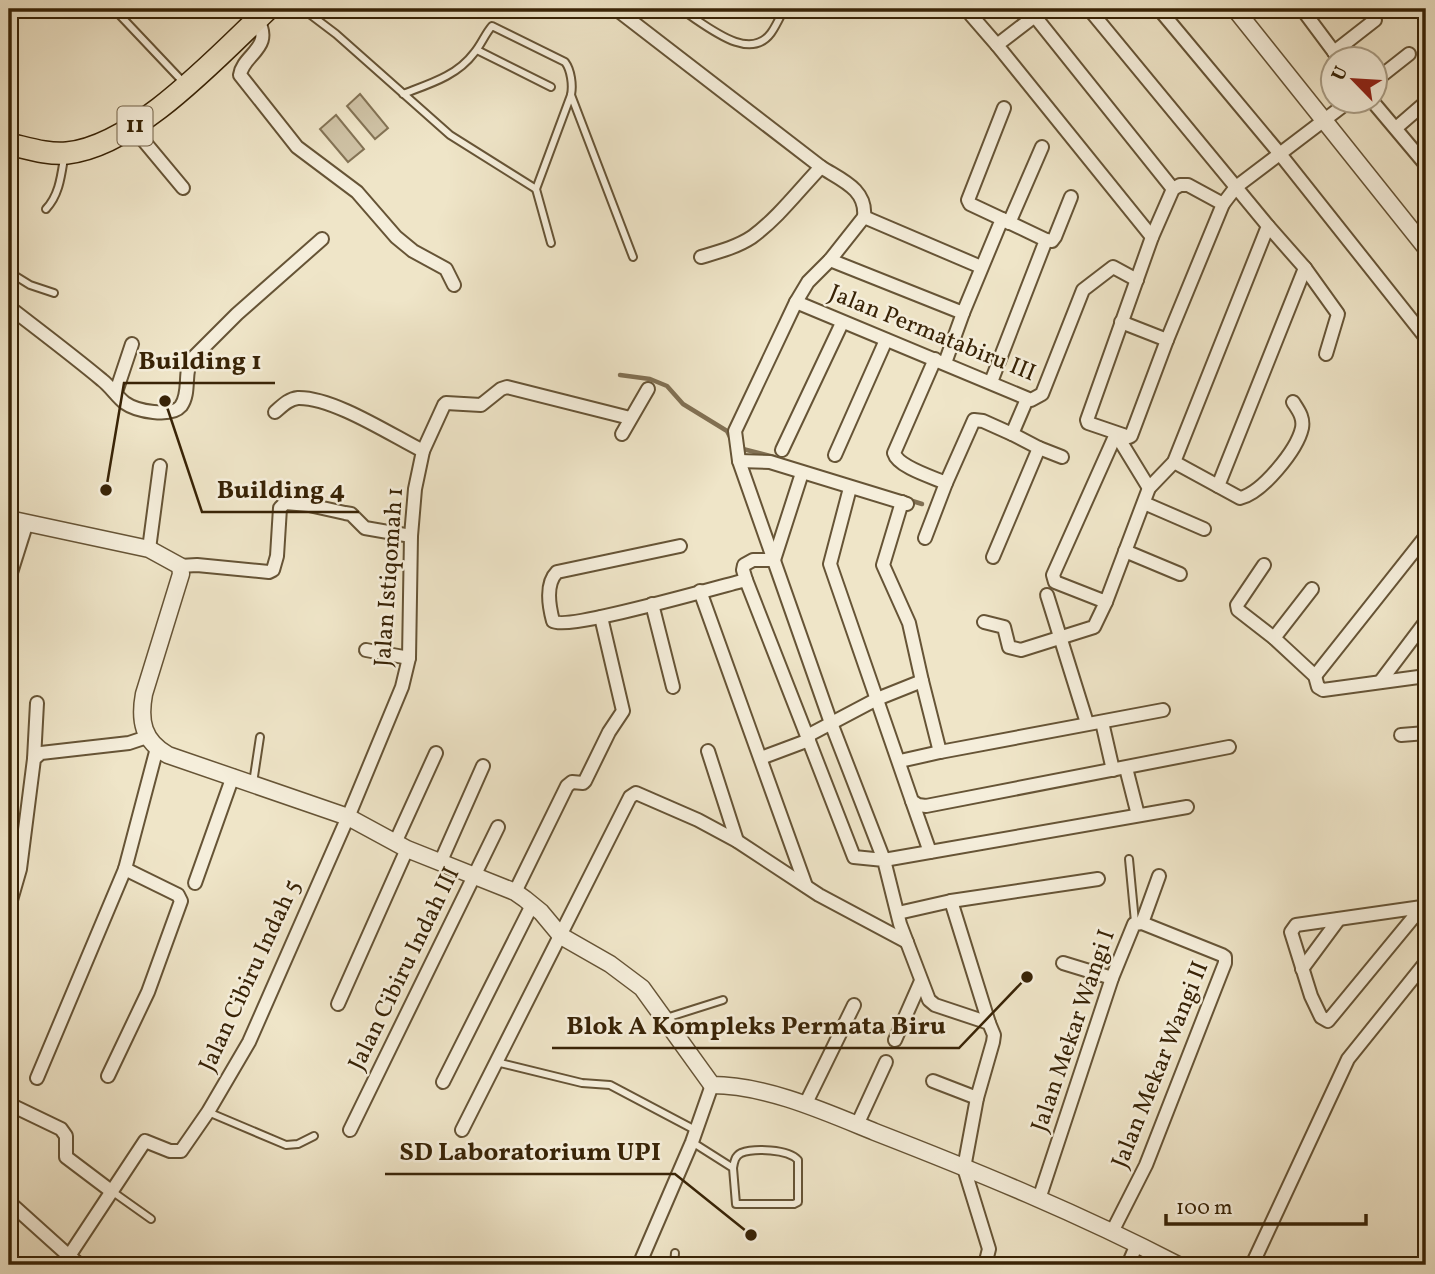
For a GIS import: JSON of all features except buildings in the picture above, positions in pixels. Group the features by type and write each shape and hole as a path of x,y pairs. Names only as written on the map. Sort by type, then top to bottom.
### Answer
{"highway":[{"name":"11","path":"9,144 65,153 100,144 133,128 186,85 252,20"}],"street":[{"path":"616,9 821,167 854,188 864,202 864,217 830,260 808,282 796,302 737,425 735,438 739,461 831,723 884,860 907,942 929,1000 989,1023"},
{"path":"1088,9 1305,268 1338,314 1326,354"},
{"path":"1159,9 1280,154 1426,338"},
{"path":"1235,9 1426,248"},
{"path":"1305,10 1330,46"},
{"path":"997,45 1036,11 1173,189"},
{"path":"971,15 1152,237"},
{"path":"252,20 263,29 263,36 255,55 242,67 240,75 287,137 357,192 404,244 423,258 446,269 454,285"},
{"path":"1348,46 1375,20"},
{"path":"1390,69 1409,54"},
{"path":"1396,128 1426,102"},
{"path":"1004,108 968,200 970,204 1052,241 1071,197"},
{"path":"1223,204 1188,185 1173,189 1152,237 1087,420 1116,434 1131,436 1223,204 1236,187 1330,116"},
{"path":"1385,116 1426,165"},
{"path":"133,128 183,188"},
{"path":"946,483 903,464 894,456 963,313 981,267 1042,147"},
{"path":"701,257 730,248 752,237 802,190 821,167"},
{"path":"864,217 981,267"},
{"path":"984,622 1004,628 1006,644 1011,650 1021,650 1095,626 1149,488 1174,462 1268,226"},
{"path":"9,307 116,392 126,404 143,410 174,411 181,406 185,397 188,366 192,359 238,313 322,239"},
{"path":"991,382 1046,240"},
{"path":"830,260 963,313"},
{"name":"Jalan Permatabiru III","path":"796,302 1027,399 1036,399 1042,394 1086,285 1113,267 1137,280"},
{"path":"1218,486 1305,268"},
{"path":"1121,321 1167,340"},
{"path":"782,450 842,323"},
{"path":"835,455 886,340"},
{"path":"116,392 132,344"},
{"name":"Jalan Istiqomah 1","path":"348,817 402,687 409,658 411,536 415,489 423,452 445,404 481,405 507,387 630,418"},
{"path":"622,434 648,389"},
{"path":"275,412 296,398 332,405 423,452"},
{"path":"1012,434 1027,399"},
{"path":"1174,462 1240,498 1249,496 1265,484 1287,456 1303,427 1302,417 1293,402"},
{"path":"925,538 974,420 983,421 1062,457"},
{"path":"1116,434 1149,488"},
{"path":"1106,602 1055,582 1053,575 1116,434"},
{"path":"993,557 1039,447"},
{"path":"739,461 770,462 906,503 883,565 909,623 940,752"},
{"path":"149,549 160,466"},
{"path":"774,560 802,473"},
{"path":"850,488 830,564 930,852"},
{"path":"9,519 149,549 180,566 197,565 269,572 273,570 276,556 280,508 285,503 351,514 365,528 411,536"},
{"path":"1144,503 1204,529"},
{"path":"9,579 27,522"},
{"path":"1315,676 1426,536"},
{"path":"680,546 559,570 550,586 554,623 560,625 601,617 746,580"},
{"path":"1125,551 1180,574"},
{"path":"774,560 753,560 744,565 743,570 854,857 884,860 1187,807"},
{"path":"1264,565 1237,608 1315,676 1318,687 1323,690 1426,676"},
{"path":"180,566 181,574 144,694 142,725 152,743 168,755 348,817 401,846 515,892 541,912 561,936 610,964 642,988 712,1085"},
{"path":"1274,638 1312,589"},
{"path":"701,591 806,887"},
{"path":"1047,595 1087,723"},
{"path":"652,604 673,687"},
{"path":"515,892 567,786 572,782 585,781 609,732 623,711 601,617"},
{"path":"1380,682 1426,621"},
{"path":"366,650 409,658"},
{"path":"761,758 808,738 877,699 922,681"},
{"path":"9,907 20,869 34,759 37,703"},
{"path":"900,761 1163,710"},
{"path":"1102,722 1112,770"},
{"path":"1401,735 1426,733"},
{"path":"34,759 41,753 152,743"},
{"path":"37,1078 125,869 152,743"},
{"path":"912,801 926,806 1229,747"},
{"path":"708,751 737,841"},
{"path":"338,1004 436,753"},
{"path":"440,863 483,766"},
{"path":"1126,768 1138,815"},
{"path":"195,883 233,776"},
{"path":"462,1130 630,797 636,793 698,820 737,841 806,887 907,942"},
{"name":"Jalan Cibiru Indah 5","path":"111,1191 145,1141 170,1152 181,1151 208,1112 249,1042 348,817"},
{"name":"Jalan Cibiru Indah III","path":"350,1130 498,827"},
{"path":"108,1076 148,992 181,904 178,895 125,869"},
{"path":"1139,923 1159,876"},
{"path":"898,913 951,901 1098,879"},
{"path":"951,901 994,1035 977,1098 964,1168 989,1249 985,1265"},
{"path":"443,1082 532,905"},
{"path":"1424,907 1328,1021 1321,1017 1302,969 1291,932 1294,927 1424,907"},
{"path":"1302,969 1339,919"},
{"name":"Jalan Mekar Wangi I","path":"1039,1199 1112,978 1139,923 1179,939"},
{"name":"Jalan Mekar Wangi II","path":"1112,1232 1146,1165 1226,960 1222,955 1179,939"},
{"path":"1252,1265 1348,1059 1426,962"},
{"path":"1063,963 1112,978"},
{"path":"895,1040 921,981"},
{"path":"806,1105 854,1005"},
{"path":"857,1125 886,1062"},
{"path":"933,1081 977,1098"},
{"path":"712,1085 737,1087 806,1105 1039,1199 1178,1265"},
{"path":"639,1265 694,1137 712,1085"},
{"path":"9,1104 61,1129 66,1136 66,1157 111,1191 69,1256"},
{"path":"9,1202 80,1265"},
{"path":"1128,1265 1137,1244"}],"lane":[{"path":"114,9 186,85"},
{"path":"303,9 336,34 450,135 537,189"},
{"path":"680,9 733,41 751,46 761,43 771,33 784,9"},
{"path":"403,94 434,83 459,70 477,50 490,27 495,25 565,62 570,77 571,94 633,257"},
{"path":"477,50 551,87"},
{"path":"551,243 537,189 571,94"},
{"path":"46,208 54,200 65,153"},
{"path":"9,272 30,285 54,293"},
{"path":"253,783 260,737"},
{"path":"1129,859 1139,923"},
{"path":"666,1018 723,1000"},
{"path":"496,1062 582,1083 610,1085 694,1137 733,1168 736,1204 798,1202 798,1160 793,1154 775,1151 742,1153 736,1158 733,1168"},
{"path":"208,1112 286,1145 298,1144 314,1136"},
{"path":"111,1191 151,1219"},
{"path":"674,1265 675,1253"}],"shaded area":[{"path":"360,94 388,128 375,139 347,106"},
{"path":"336,115 364,149 348,162 320,129"}],"waterway":[{"path":"620,375 650,379 667,386 683,404 727,431 731,439"},
{"path":"739,448 774,457"},
{"path":"906,499 922,504"}],"place":[{"name":"Building 4","path":"165,401"},
{"name":"Building 1","path":"106,490"},
{"name":"Blok A Kompleks Permata Biru","path":"1027,977"},
{"name":"SD Laboratorium UPI","path":"751,1235"}]}
